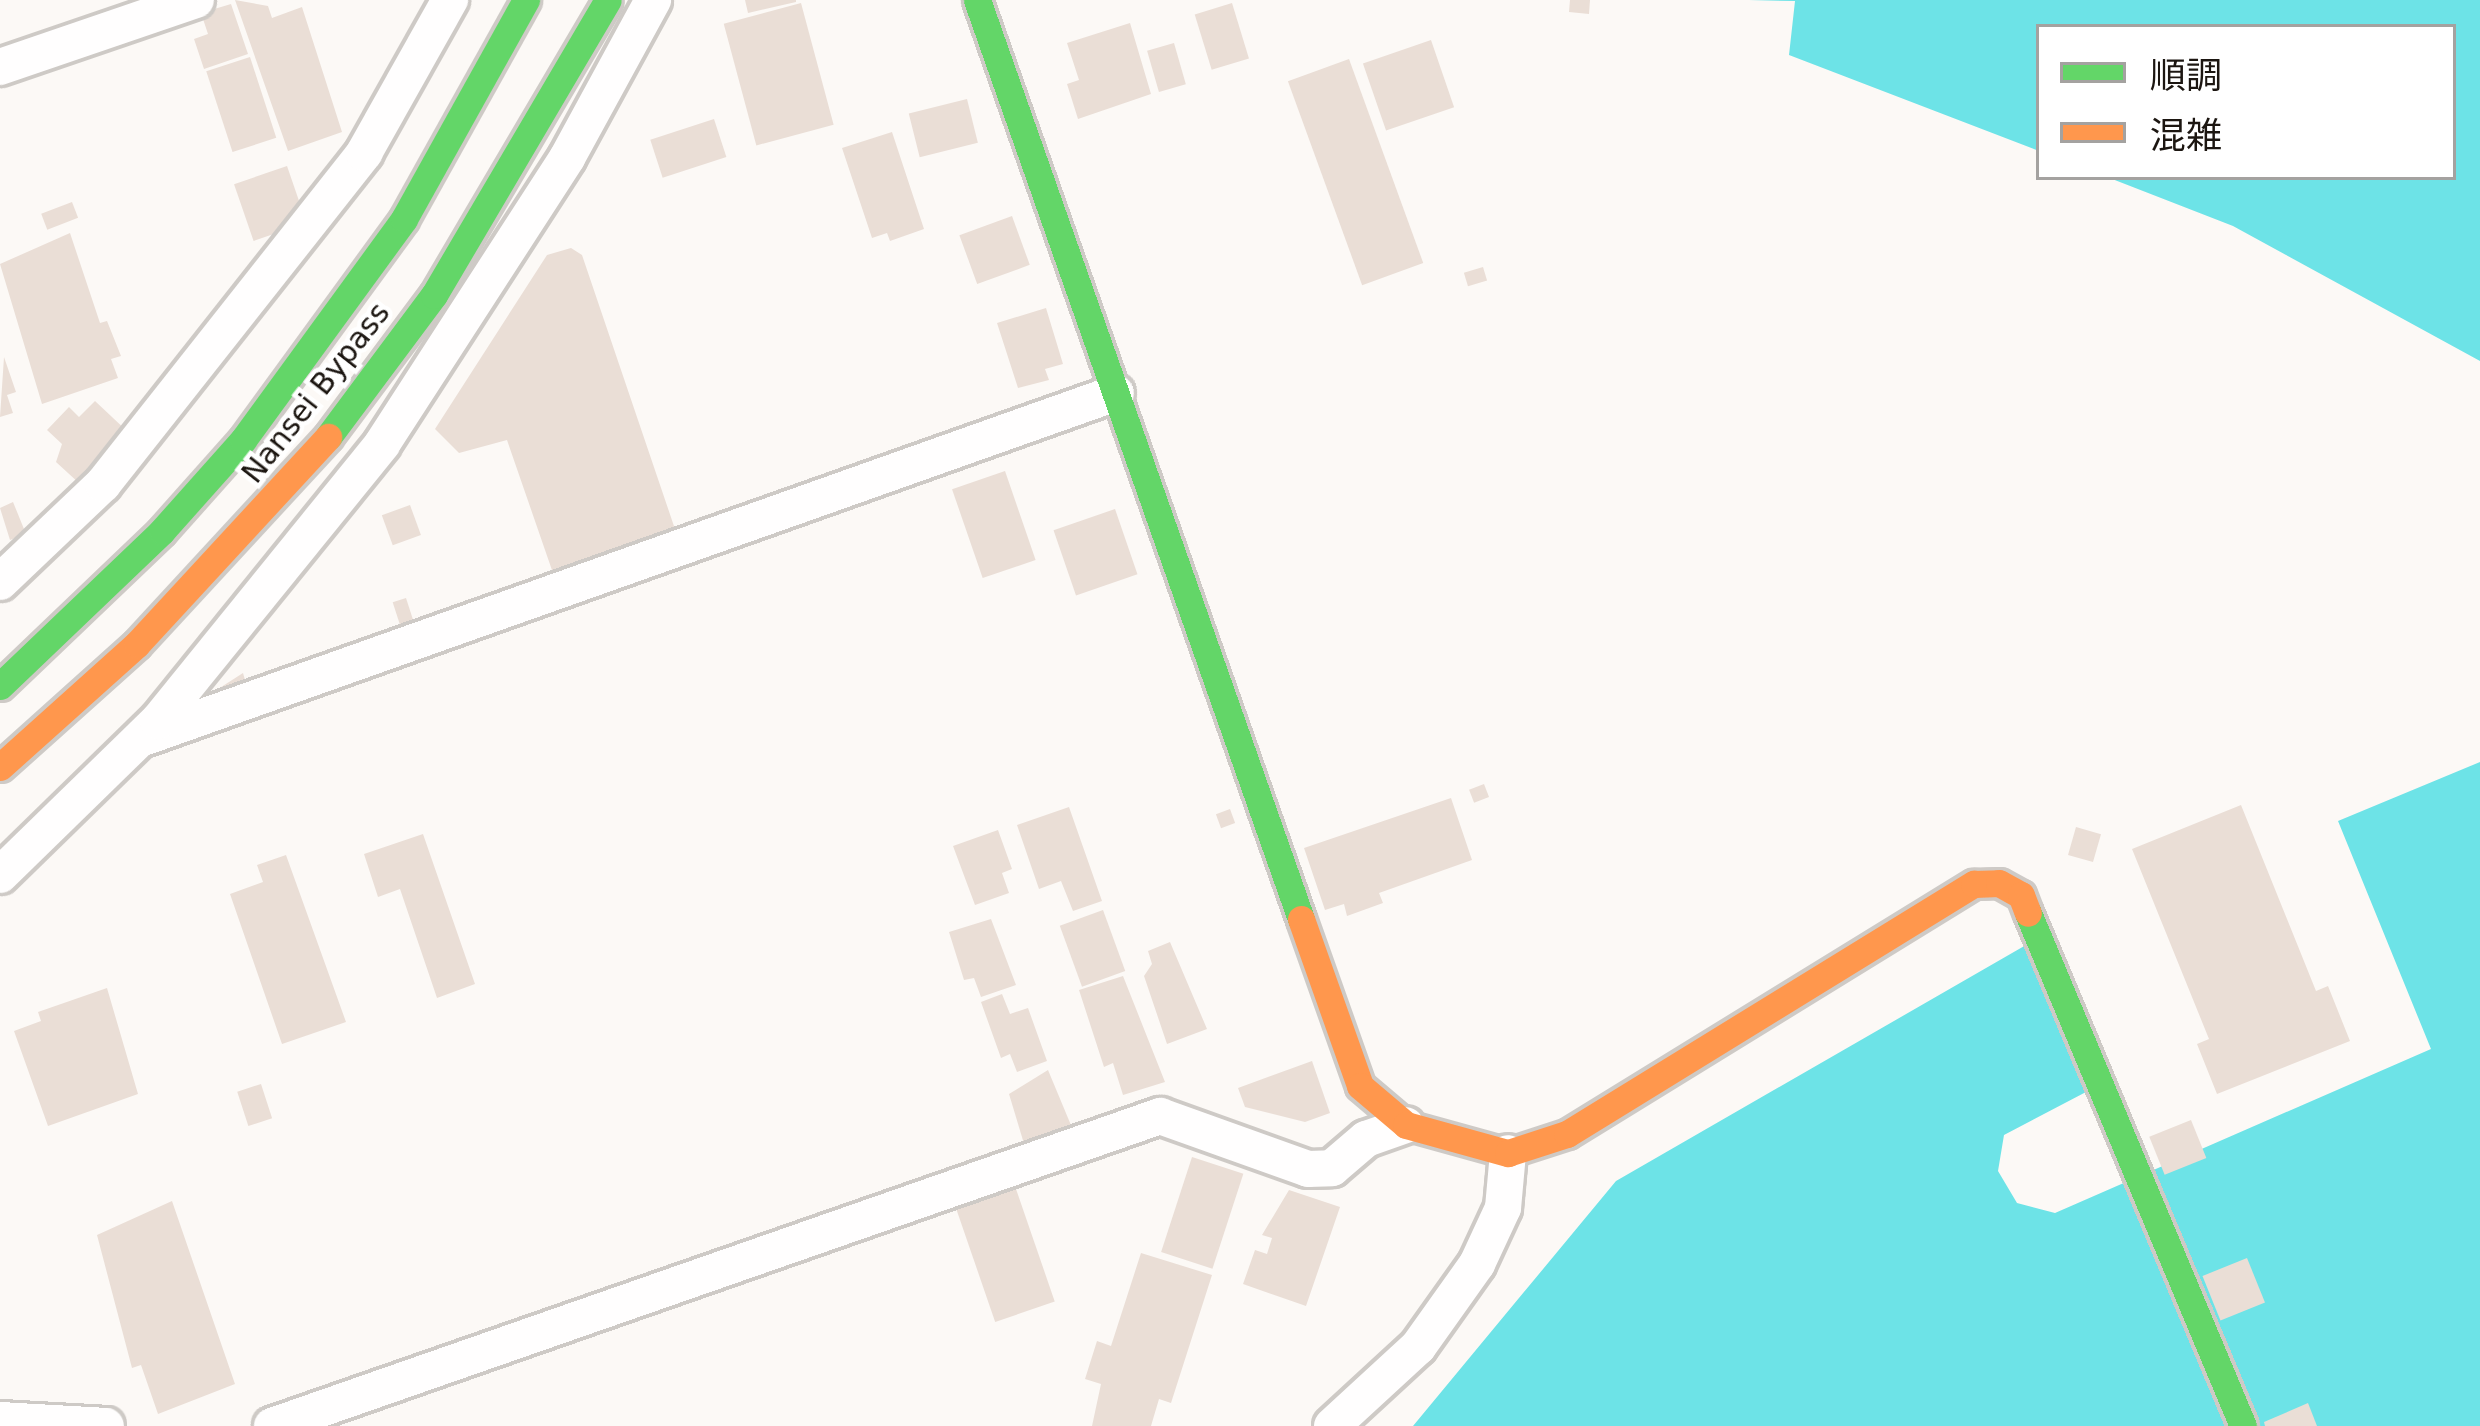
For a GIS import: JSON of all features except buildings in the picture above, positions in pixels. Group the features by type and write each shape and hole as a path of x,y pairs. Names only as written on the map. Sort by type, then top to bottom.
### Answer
{"main road":[{"name":"Nansei Bypass","path":"0,686 162,531 243,440 404,219 526,0"},
{"name":"Nansei Bypass","path":"0,767 137,644 301,474 434,295 544,120 608,0"},
{"path":"977,0 1360,1085 1406,1125 1508,1154 1568,1133 1986,882 2021,895 2243,1426"}],"street":[{"path":"0,67 196,0"},
{"path":"0,582 103,484 364,153 450,0"},
{"path":"0,875 139,740 382,444 568,158 653,0"},
{"path":"139,740 1116,393"},
{"path":"272,1426 1160,1116 1308,1169 1332,1168 1366,1139 1406,1125"},
{"path":"1331,1426 1418,1347 1478,1264 1503,1208 1508,1154"},
{"path":"0,1420 106,1426"}],"water":[{"path":"1749,0 2480,0 2480,361 2233,226 2115,180 2456,180 2456,24 2036,24 2036,150 1789,55 1795,1"},
{"path":"2480,762 2480,1426 1413,1426 1616,1181 2026,945 2086,1092 2004,1135 1998,1171 2017,1203 2055,1213 2431,1049 2338,821"}],"traffic: fast":[{"path":"0,686 162,531 243,440 404,219 526,0"},
{"path":"328,437 434,295 608,0"},
{"path":"977,0 1301,919"},
{"path":"2028,913 2243,1426"}],"traffic: slow":[{"path":"0,767 137,644 328,437"},
{"path":"1301,919 1360,1086 1406,1125 1508,1153 1567,1134 1974,884 1999,883 2021,895 2028,913"}]}
